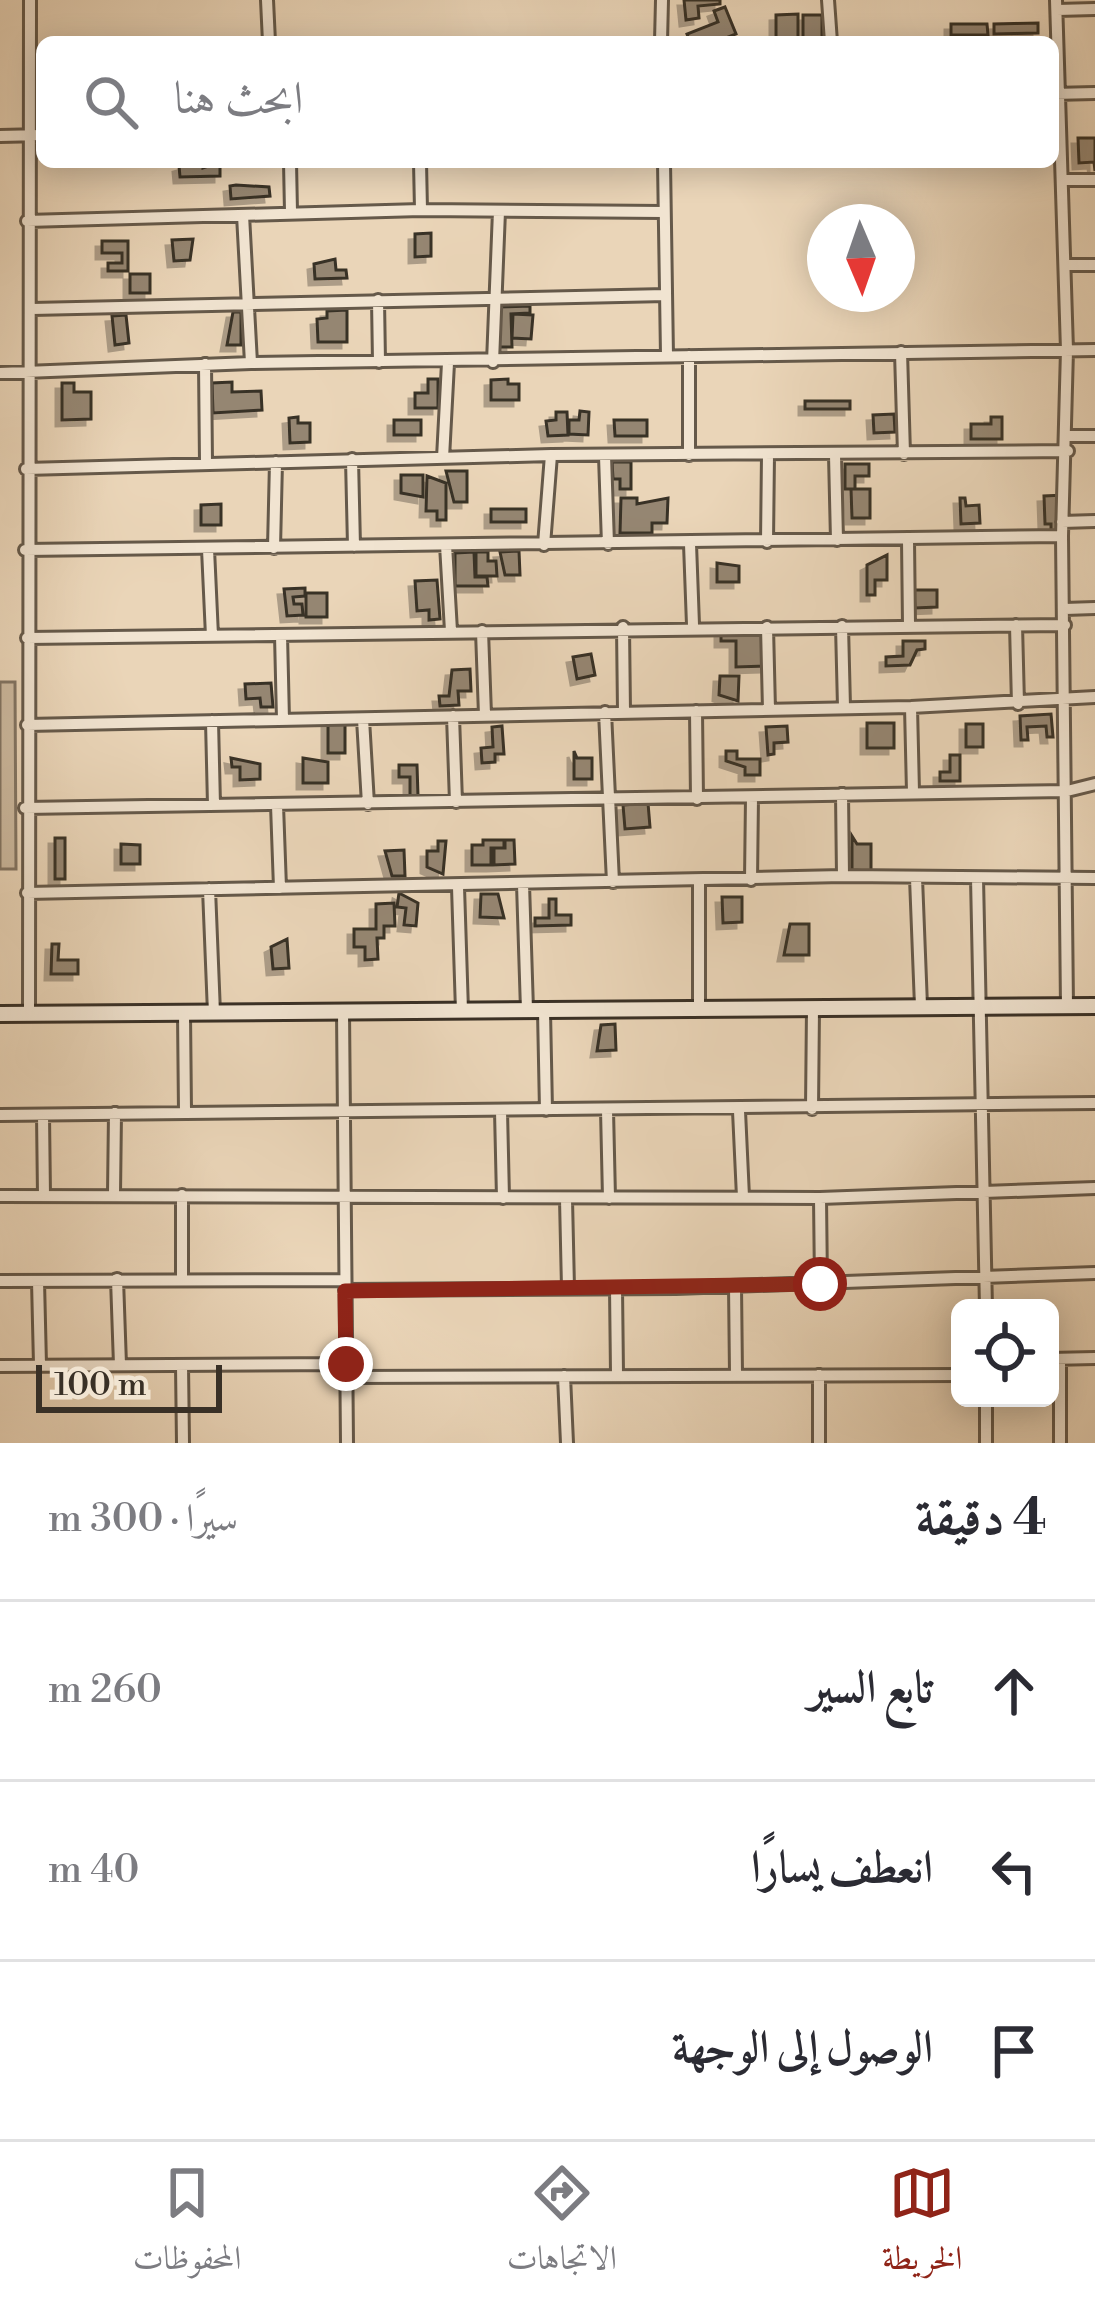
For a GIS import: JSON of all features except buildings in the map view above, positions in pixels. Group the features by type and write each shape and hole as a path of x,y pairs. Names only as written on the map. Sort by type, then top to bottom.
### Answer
{"street":[{"path":"28,1014 25,550 32,309 27,221 36,52 30,0"},
{"path":"267,0 268,36"},
{"path":"662,0 662,36"},
{"path":"828,0 831,36"},
{"path":"1057,36 1057,5 1095,9"},
{"path":"1059,93 1095,93"},
{"path":"1059,122 1068,436 1062,522 1066,1006"},
{"path":"0,136 36,134"},
{"path":"290,168 292,212"},
{"path":"420,168 421,210"},
{"path":"664,168 668,356"},
{"path":"1063,180 1095,180"},
{"path":"27,221 421,210 664,212"},
{"path":"493,362 499,212"},
{"path":"243,215 250,363"},
{"path":"1066,265 1095,265"},
{"path":"32,309 666,295"},
{"path":"378,300 379,362"},
{"path":"0,373 250,363 1095,350"},
{"path":"901,352 904,454"},
{"path":"689,356 689,455"},
{"path":"443,458 448,363"},
{"path":"205,364 206,464"},
{"path":"1068,436 1095,436"},
{"path":"26,469 551,455 1068,451"},
{"path":"835,454 836,540"},
{"path":"544,545 551,455"},
{"path":"767,542 768,455"},
{"path":"605,456 608,544"},
{"path":"352,459 354,546"},
{"path":"274,548 276,462"},
{"path":"1062,522 1095,521"},
{"path":"25,550 1062,536"},
{"path":"908,540 910,625"},
{"path":"691,544 693,626"},
{"path":"446,545 451,631"},
{"path":"208,550 212,636"},
{"path":"1065,609 1095,608"},
{"path":"1016,625 1018,704"},
{"path":"27,638 693,626 1064,625"},
{"path":"842,626 844,707"},
{"path":"622,627 624,712"},
{"path":"767,627 769,710"},
{"path":"482,631 485,715"},
{"path":"281,635 283,720"},
{"path":"27,724 910,707 1095,697"},
{"path":"910,707 913,792"},
{"path":"696,711 697,799"},
{"path":"605,712 613,882"},
{"path":"453,716 456,802"},
{"path":"363,718 368,804"},
{"path":"212,721 214,805"},
{"path":"26,808 1066,791 1095,784"},
{"path":"842,794 843,877"},
{"path":"752,797 752,880"},
{"path":"277,805 280,888"},
{"path":"27,893 843,877 1095,878"},
{"path":"916,878 921,1006"},
{"path":"977,878 986,1299"},
{"path":"699,881 699,1009"},
{"path":"523,884 526,1010"},
{"path":"458,886 462,1010"},
{"path":"208,889 214,1013"},
{"path":"0,1014 1095,1006"},
{"path":"812,1109 813,1008"},
{"path":"343,1011 346,1443"},
{"path":"544,1011 546,1110"},
{"path":"184,1013 185,1112"},
{"path":"0,1115 740,1111 1095,1103"},
{"path":"607,1110 609,1198"},
{"path":"501,1111 503,1198"},
{"path":"740,1111 743,1197"},
{"path":"114,1194 115,1113"},
{"path":"44,1115 44,1196"},
{"path":"0,1196 820,1198 1095,1188"},
{"path":"182,1195 182,1280"},
{"path":"820,1198 820,1284"},
{"path":"566,1199 568,1288"},
{"path":"0,1281 616,1288 1095,1274"},
{"path":"117,1280 120,1365"},
{"path":"38,1281 40,1365"},
{"path":"735,1286 736,1375"},
{"path":"616,1288 617,1374"},
{"path":"1059,1359 1095,1358"},
{"path":"182,1364 183,1443"},
{"path":"0,1366 182,1364 565,1376 951,1375"},
{"path":"819,1375 819,1443"},
{"path":"565,1376 567,1443"},
{"path":"986,1407 986,1443"},
{"path":"1058,1407 1060,1443"}],"shaded area":[{"path":"0,682 15,682 16,869 0,869"}],"route":[{"path":"346,1364 345,1291 820,1284"}]}
